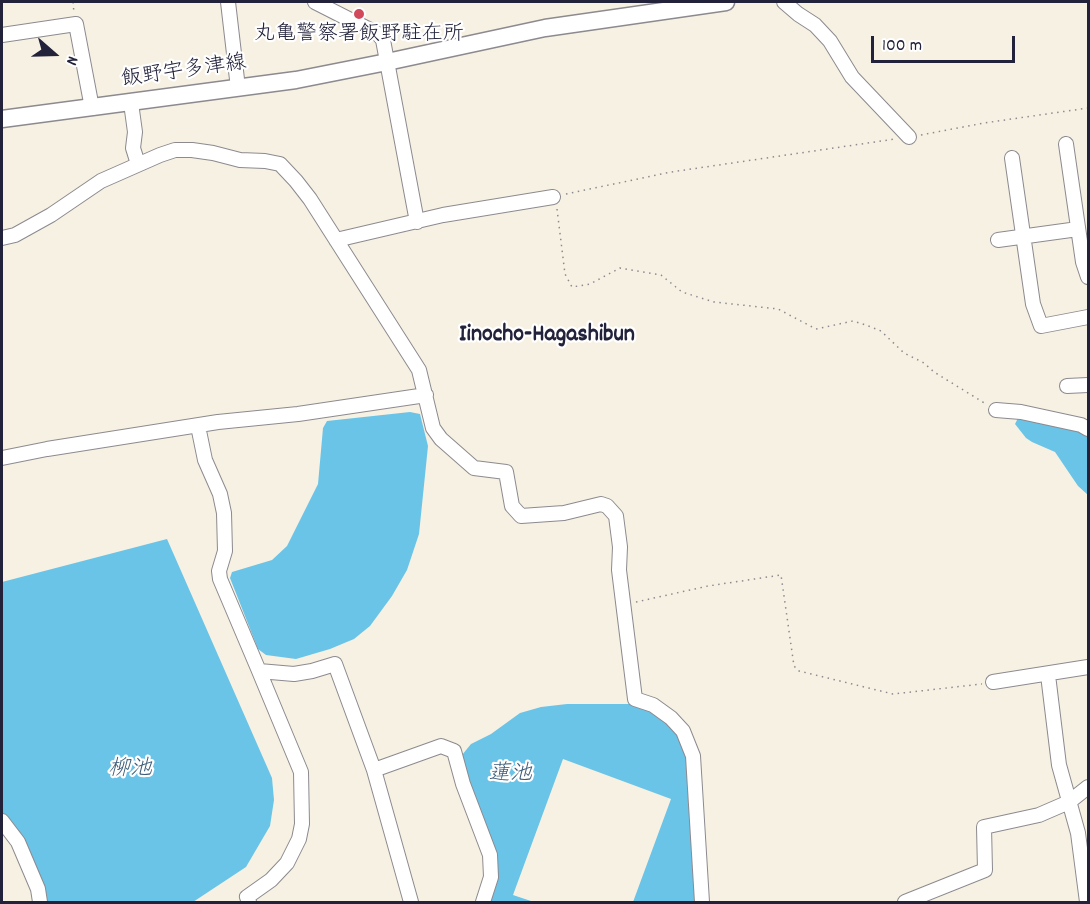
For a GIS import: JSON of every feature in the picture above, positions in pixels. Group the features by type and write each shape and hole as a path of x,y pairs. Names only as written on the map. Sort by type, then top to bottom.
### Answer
{"main road":[{"name":"飯野宇多津線","path":"2,119 387,66 545,28 726,2"}],"street":[{"path":"228,2 238,88"},
{"path":"315,2 378,34 383,40 417,222"},
{"path":"784,2 815,25 830,40 852,77 909,137"},
{"path":"2,35 76,24 92,108"},
{"path":"131,103 135,132 133,148 138,164"},
{"path":"1066,144 1083,262 1089,277"},
{"path":"2,238 15,235 51,215 101,181 175,150 192,150 240,160 280,164 310,199 419,370 433,428 441,439 474,468 506,472 512,506 521,516 564,513 600,504 607,506 616,516 620,547 619,570 635,699 653,705 671,718 686,737 693,756 702,903"},
{"path":"1012,158 1033,304 1041,326 1089,317"},
{"path":"336,240 443,215 553,197"},
{"path":"998,240 1078,229"},
{"path":"1067,386 1089,385"},
{"path":"2,458 218,422 298,414 426,395"},
{"path":"996,410 1031,414 1081,425 1089,429"},
{"path":"198,426 206,460 220,495 224,513 225,551 219,571 220,579 301,772 303,824 299,839 287,863 271,880 248,897 249,903"},
{"path":"259,671 294,674 335,664 374,770 411,903"},
{"path":"993,682 1089,667"},
{"path":"1048,675 1059,765 1078,833 1087,903"},
{"path":"374,770 441,746 454,751 463,784 490,855 491,877 483,903"},
{"path":"905,903 985,870 984,827 1039,815 1069,802 1089,787"},
{"path":"2,821 18,842 38,889 40,903"}],"path":[{"path":"996,410 934,372 924,363 904,353 881,331 866,325 852,321 816,329 778,309 714,302 682,292 661,275 620,268 590,284 572,287 565,274 557,208 553,197 671,172 1089,108"},
{"path":"623,605 708,585 781,575 794,666 799,671 893,694 993,682"}],"water":[{"path":"410,412 420,414 428,446 419,534 407,570 392,596 370,626 354,639 296,659 266,655 258,649 230,578 232,572 272,560 287,546 318,484 323,428 327,421"},
{"path":"1018,418 1030,418 1088,435 1088,495 1078,486 1055,452 1026,438 1015,424"},
{"name":"柳池","path":"167,539 272,778 274,800 270,826 246,867 193,902 47,902 45,891 17,832 2,812 2,582"},
{"name":"蓮池","path":"567,704 644,704 672,727 683,746 688,764 697,902 633,902 671,799 563,759 513,895 534,902 487,902 494,877 469,792 462,755 471,744 491,734 520,713 541,707"}],"place":[{"name":"丸亀警察署飯野駐在所","path":"359,14"}],"district":[{"name":"Iinocho-Hagashibun","path":"547,337"}]}
